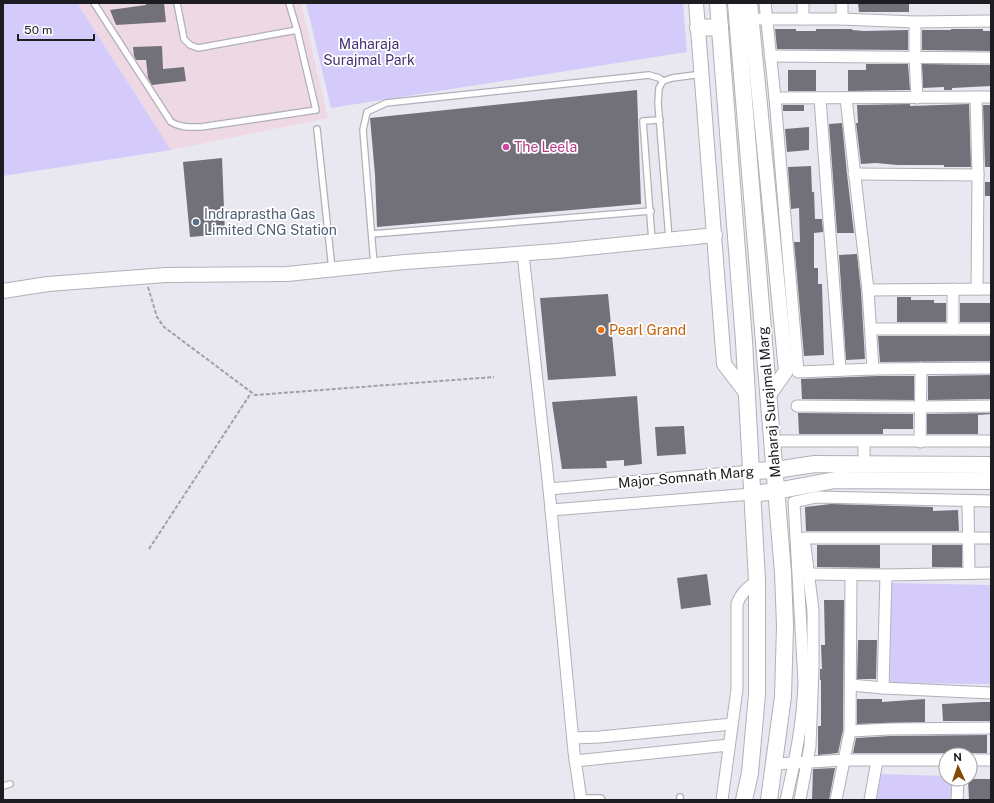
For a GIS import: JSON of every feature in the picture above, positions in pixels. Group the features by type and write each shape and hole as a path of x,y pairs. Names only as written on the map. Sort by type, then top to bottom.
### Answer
{"main road":[{"name":"Maharaj Surajmal Marg","path":"718,3 744,341 757,581 758,694 750,773 744,800"},
{"name":"Maharaj Surajmal Marg","path":"736,3 745,20 769,395 783,573 785,626 783,696 770,800"},
{"path":"698,28 720,27"},
{"name":"Major Somnath Marg","path":"751,471 775,470 815,464 991,465"},
{"name":"Major Somnath Marg","path":"752,494 835,480 991,481"}],"street":[{"name":"Maharaj Surajmal Marg","path":"696,3 724,364 747,394"},
{"path":"750,3 745,20 842,19 915,22 991,21"},
{"path":"766,3 798,372 921,368 991,368"},
{"path":"802,3 803,19"},
{"path":"842,3 842,19"},
{"path":"915,22 917,98"},
{"path":"770,56 991,58"},
{"path":"976,97 978,175 976,289"},
{"path":"775,98 991,97"},
{"path":"820,98 840,370"},
{"path":"846,98 868,290 873,369"},
{"path":"854,174 978,175"},
{"path":"3,292 48,284 166,274 287,274 374,265 523,254 715,235"},
{"path":"523,254 549,490 580,799"},
{"path":"953,289 953,329"},
{"path":"868,290 991,289"},
{"path":"871,329 991,330"},
{"path":"920,442 921,368"},
{"path":"797,406 991,406"},
{"path":"773,441 991,441"},
{"path":"864,441 864,464"},
{"name":"Major Somnath Marg","path":"549,490 751,471"},
{"name":"Major Somnath Marg","path":"551,510 752,494"},
{"path":"786,800 795,762 803,706 804,682 794,502 817,497 991,501"},
{"path":"968,501 969,573"},
{"path":"800,800 810,738 813,668 813,610 804,538 991,538"},
{"path":"809,574 886,575 991,573"},
{"path":"836,800 850,731 851,575"},
{"path":"883,688 886,575"},
{"path":"722,800 737,689 737,604 740,596 746,588 757,581"},
{"path":"851,685 991,693"},
{"path":"573,738 600,737 732,724"},
{"path":"850,731 991,728"},
{"path":"575,761 729,745"},
{"path":"775,764 845,760 938,760"},
{"path":"978,760 991,760"},
{"path":"870,800 877,761"},
{"path":"957,800 958,787"}],"lane":[{"path":"94,3 171,122 178,127 200,127 316,110 298,30 289,3"},
{"path":"177,3 184,39 190,45 198,48 298,30"},
{"path":"669,240 658,103 659,88 663,81 672,78 702,74"},
{"path":"374,265 363,130 368,112 386,103 649,75 663,81"},
{"path":"652,241 651,211 643,121 660,120"},
{"path":"317,129 332,269"},
{"path":"372,234 651,211"},
{"path":"3,786 10,784"},
{"path":"580,799 601,798 602,800"}],"path":[{"path":"146,276 151,301 157,318 164,327 255,395 494,377"},
{"path":"149,549 251,393"}],"shaded area":[{"path":"77,3 301,3 328,118 171,150"}],"green space":[{"path":"3,3 77,3 171,150 3,176"},
{"name":"Maharaja Surajmal Park","path":"306,3 683,3 687,52 331,108"},
{"path":"891,583 991,585 990,684 890,683"},
{"path":"881,774 938,776 938,787 953,787 952,800 876,800"}],"building":[{"path":"146,3 164,3 166,22 116,25 110,10 146,5"},
{"path":"858,3 909,3 909,12 859,12"},
{"path":"775,29 796,29 796,31 816,31 816,29 852,29 864,31 908,30 908,50 777,49"},
{"path":"983,29 983,31 991,31 991,51 922,50 922,30"},
{"path":"162,46 163,69 184,67 186,81 152,85 148,78 146,60 136,60 133,47"},
{"path":"866,64 908,64 910,90 848,91 848,70 866,70"},
{"path":"922,64 991,65 991,86 952,88 952,90 944,90 944,87 923,88"},
{"path":"788,70 816,70 816,91 788,91"},
{"name":"The Leela","path":"637,90 641,204 377,227 375,175 370,118"},
{"path":"910,104 910,106 969,104 971,167 876,163 861,164 856,123 858,123 857,105"},
{"path":"783,105 804,105 804,111 783,111"},
{"path":"983,105 991,105 991,167 985,167"},
{"path":"842,123 854,233 837,233 829,124"},
{"path":"809,127 809,150 787,152 785,129"},
{"path":"222,158 225,234 190,237 183,162"},
{"path":"811,166 815,219 822,219 823,232 814,233 814,268 818,268 818,284 822,284 824,355 804,356 794,242 800,242 799,208 791,209 788,167"},
{"path":"985,182 991,182 991,196 985,196"},
{"path":"857,254 865,359 846,360 839,255"},
{"path":"608,294 616,376 548,380 540,298"},
{"path":"897,297 911,297 911,300 934,300 934,303 946,303 946,322 897,322"},
{"path":"960,303 991,303 991,322 960,322"},
{"path":"878,336 991,336 991,361 880,362"},
{"path":"991,375 991,399 928,400 928,376"},
{"path":"914,376 914,400 802,399 801,379"},
{"path":"637,396 642,464 624,466 624,460 606,461 607,468 562,469 552,402"},
{"path":"798,413 913,414 913,429 883,429 883,434 799,434"},
{"path":"991,413 978,415 978,434 927,434 927,414"},
{"path":"684,426 686,454 657,456 655,427"},
{"path":"831,504 933,507 933,511 958,510 959,531 806,531 805,507"},
{"path":"817,545 880,545 880,568 817,567"},
{"path":"932,545 962,545 962,567 932,567"},
{"path":"707,574 711,605 681,609 677,578"},
{"path":"824,600 844,600 843,730 838,753 818,755 818,726 821,726 821,645 825,645"},
{"path":"858,640 877,640 876,679 857,679"},
{"path":"857,699 882,699 882,702 925,699 925,722 857,724"},
{"path":"991,702 991,721 943,721 942,704"},
{"path":"987,735 987,753 978,753 978,747 938,747 938,753 853,753 856,738 890,736"},
{"path":"835,768 829,800 812,800 813,769"},
{"path":"978,779 991,779 991,800 969,800 968,787 978,787"}],"place":[{"name":"The Leela","path":"506,147"},
{"name":"Indraprastha Gas Limited CNG Station","path":"196,222"},
{"name":"Pearl Grand","path":"601,330"}]}
